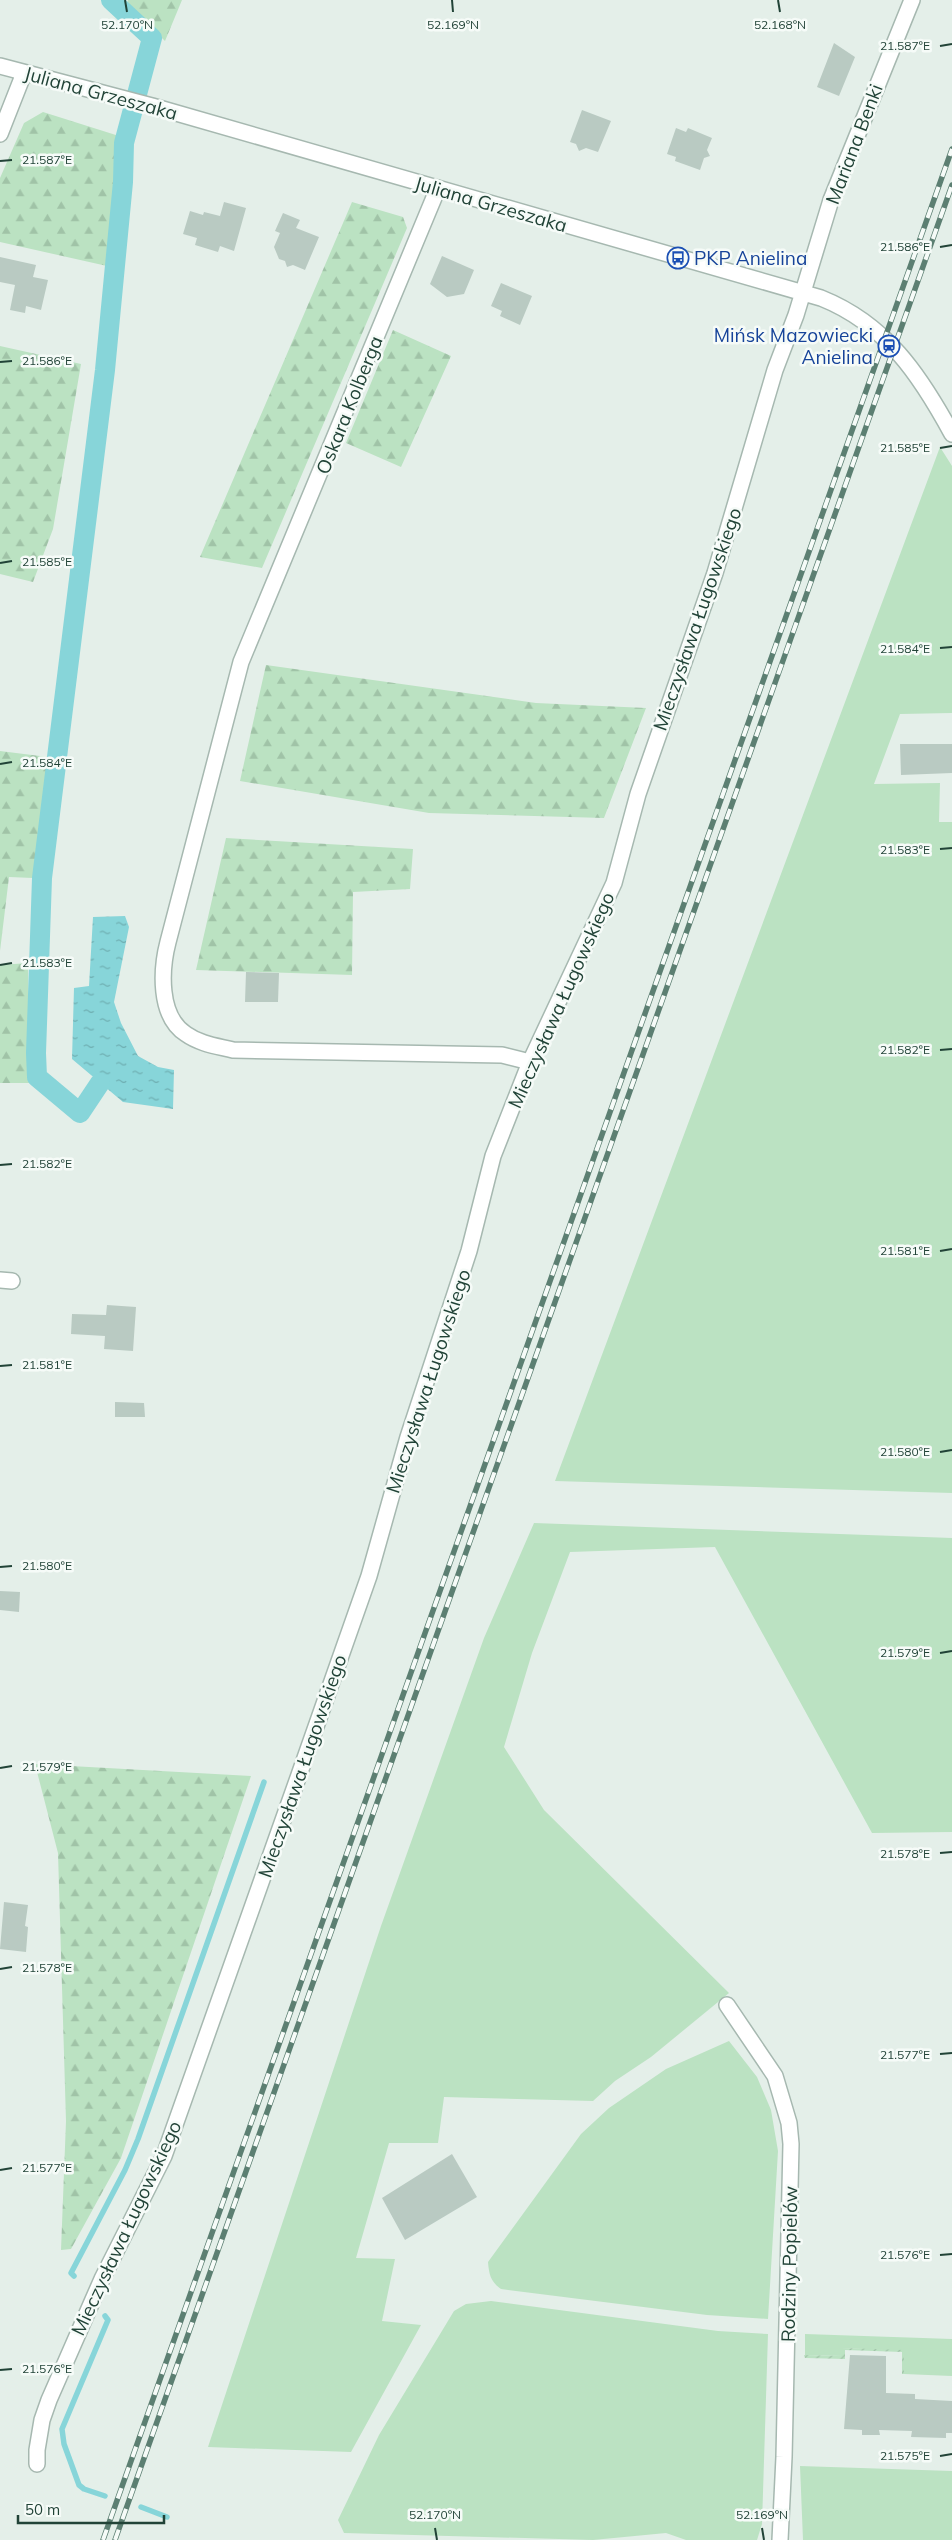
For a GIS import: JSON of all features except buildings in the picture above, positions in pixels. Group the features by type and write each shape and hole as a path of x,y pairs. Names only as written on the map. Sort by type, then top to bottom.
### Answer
{"street":[{"name":"Mariana Benki","path":"803,291 831,200 912,0"},
{"name":"Juliana Grzeszaka","path":"0,66 152,106 627,244 803,291 849,311 890,342 945,407 952,434"},
{"path":"0,134 24,73"},
{"name":"Oskara Kolberga","path":"438,188 285,560 256,620 241,662 163,960 162,980 165,1000 173,1018 184,1034 203,1043 233,1050 502,1055 530,1062"},
{"name":"Mieczysława Ługowskiego","path":"37,2464 37,2450 42,2420 49,2400 102,2279 164,2156 369,1576 408,1437 469,1252 493,1156 530,1062 614,883 638,794 715,573 775,370 803,291"},
{"name":"Rodziny Popielów","path":"727,2005 774,2076 789,2123 791,2144 784,2457 780,2540"}],"green space":[{"path":"128,0 182,0 165,41 127,4"},
{"path":"43,112 119,136 107,266 0,242 0,178 24,123"},
{"path":"352,202 403,217 407,228 262,568 200,557"},
{"path":"393,330 451,356 401,467 346,443"},
{"path":"0,346 81,364 53,529 33,582 0,574"},
{"path":"940,447 952,466 952,713 900,714 874,784 940,783 939,822 952,822 952,1493 555,1481"},
{"path":"266,665 536,703 646,708 604,818 429,813 240,781"},
{"path":"0,751 48,757 33,878 9,877 0,951"},
{"path":"226,838 413,849 410,889 353,892 352,975 196,970"},
{"path":"28,963 29,1083 0,1083 0,965"},
{"path":"534,1523 952,1538 952,1832 872,1833 715,1547 570,1552 532,1653 504,1747 544,1810 729,1993 651,2057 615,2081 593,2101 444,2097 438,2143 389,2143 356,2258 395,2259 382,2321 421,2325 351,2452 208,2447 381,1926 484,1638"},
{"path":"35,1764 251,1776 121,2158 71,2249 61,2250 66,2121 58,1853"},
{"path":"729,2041 757,2077 771,2110 778,2151 768,2319 707,2315 501,2289 495,2284 491,2278 488,2262 581,2134 609,2108 666,2069"},
{"path":"491,2301 718,2331 768,2334 762,2524 757,2540 686,2540 666,2533 593,2540 344,2533 338,2520 379,2435 454,2311 466,2304"},
{"path":"805,2334 952,2339 952,2376 904,2374 904,2351 843,2348 842,2356 805,2355"},
{"path":"842,2348 904,2350 904,2374 902,2374 902,2352 845,2350 845,2359 805,2358 804,2355 842,2356"},
{"path":"800,2466 952,2471 952,2540 803,2540"}],"water":[{"path":"125,916 129,927 114,1002 121,1023 138,1056 158,1067 174,1070 173,1109 123,1102 72,1059 74,988 89,986 93,917"}],"waterway":[{"path":"100,1083 80,1113 37,1077 36,1053 42,878 105,370 123,182 124,143 152,38 111,0"},
{"path":"74,2276 71,2273 125,2170 138,2139 264,1782"},
{"path":"105,2316 108,2320 62,2429 64,2444 79,2485 84,2489 105,2496"},
{"path":"141,2507 167,2517"}],"railway":[{"path":"103,2540 952,149"},
{"path":"115,2540 952,185"}],"place":[{"name":"PKP Anielina","path":"678,258"},
{"name":"Mińsk Mazowiecki Anielina","path":"889,346"}]}
